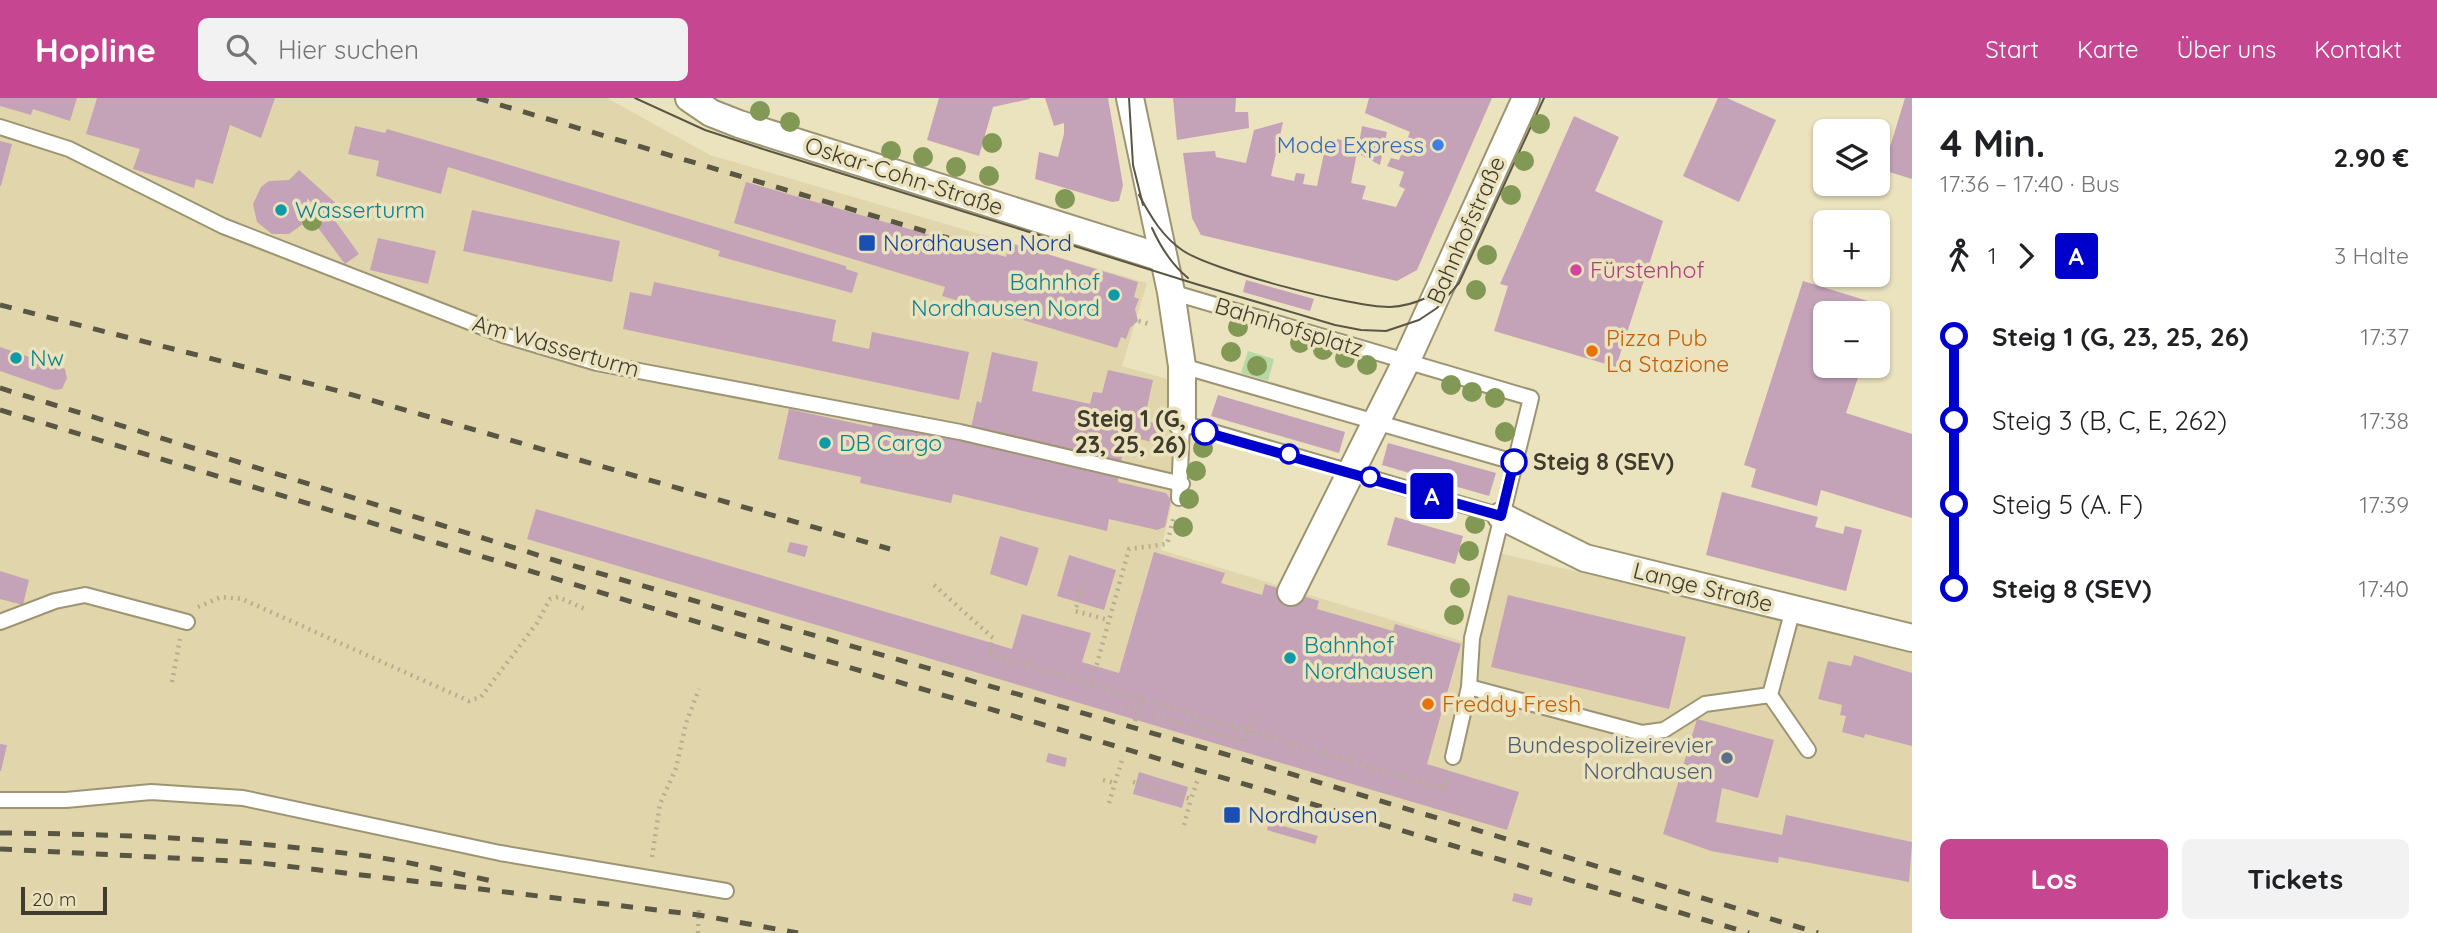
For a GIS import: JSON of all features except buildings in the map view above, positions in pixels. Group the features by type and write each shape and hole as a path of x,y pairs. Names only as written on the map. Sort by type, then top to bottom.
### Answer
{"street":[{"name":"Oskar-Cohn-Straße","path":"689,98 711,113 739,124 1163,258"},
{"name":"Bahnhofstraße","path":"1406,362 1527,98"},
{"path":"1131,100 1171,292 1182,366 1182,423"},
{"path":"1292,592 1406,362"},
{"name":"Lange Straße","path":"1501,516 1585,558 1912,638"}],"lane":[{"name":"Am Wasserturm","path":"0,127 69,149 223,226 503,335 597,363 960,432 1181,491"},
{"name":"Bahnhofsplatz","path":"1171,292 1531,398 1514,462"},
{"path":"1182,366 1514,462 1472,638 1469,687 1453,757"},
{"path":"1181,491 1182,423 1501,516"},
{"path":"0,622 55,601 85,595 187,622"},
{"path":"1793,610 1770,695 1808,750"},
{"path":"1469,687 1642,733 1664,730 1705,704 1770,695"},
{"path":"0,800 66,800 151,792 243,798 500,853 726,891"}],"path":[{"path":"1091,685 1129,549 1167,544 1181,491"},
{"path":"934,585 993,638 988,653 1445,789"},
{"path":"1083,585 1075,611 1109,620"},
{"path":"221,597 242,598 293,619 469,701 481,697 537,623 550,598 558,597 585,610"},
{"path":"647,878 660,804 676,768 685,723 699,689"},
{"path":"1135,721 1141,700"},
{"path":"1125,707 1138,710"},
{"path":"1153,715 1245,742 1254,713"},
{"path":"1109,803 1123,756"},
{"path":"1103,779 1115,783"},
{"path":"1184,825 1198,779"},
{"path":"1133,782 1192,799"}],"shaded area":[{"path":"0,98 607,98 710,155 1147,283 1122,366 1174,381 1173,498 1161,550 1475,645 1499,553 1912,651 1912,933 0,933"}],"green space":[{"path":"1248,351 1274,359 1268,381 1241,373"}],"tram line":[{"path":"635,98 705,130 1196,284 1335,325 1386,331 1419,320 1437,308 1459,283 1544,98"},
{"path":"1129,98 1133,165 1143,205"},
{"path":"1139,195 1163,232 1182,250 1221,267 1316,295 1372,306 1399,306 1435,293 1456,275"},
{"path":"1152,228 1167,255 1188,278"}],"railway":[{"path":"477,98 958,241"},
{"path":"0,305 339,391 890,549"},
{"path":"0,388 557,561 1235,757 1818,933"},
{"path":"0,410 780,647 1749,933"},
{"path":"0,833 239,842 382,858 497,882"},
{"path":"0,849 252,862 699,915 798,933"}],"bus line":[{"name":"A","path":"1205,432 1501,516 1514,462"}],"place":[{"name":"Mode Express","path":"1438,145"},
{"name":"Wasserturm","path":"281,210"},
{"name":"Nordhausen Nord","path":"867,243"},
{"name":"Fürstenhof","path":"1576,270"},
{"name":"Bahnhof Nordhausen Nord","path":"1114,295"},
{"name":"Pizza Pub La Stazione","path":"1592,351"},
{"name":"Nw","path":"16,358"},
{"name":"Steig 1 (G, 23, 25, 26)","path":"1205,432"},
{"name":"DB Cargo","path":"825,443"},
{"name":"Steig 8 (SEV)","path":"1514,462"},
{"name":"Bahnhof Nordhausen","path":"1290,658"},
{"name":"Freddy Fresh","path":"1428,704"},
{"name":"Bundespolizeirevier Nordhausen","path":"1727,758"},
{"name":"Nordhausen","path":"1232,815"}]}
